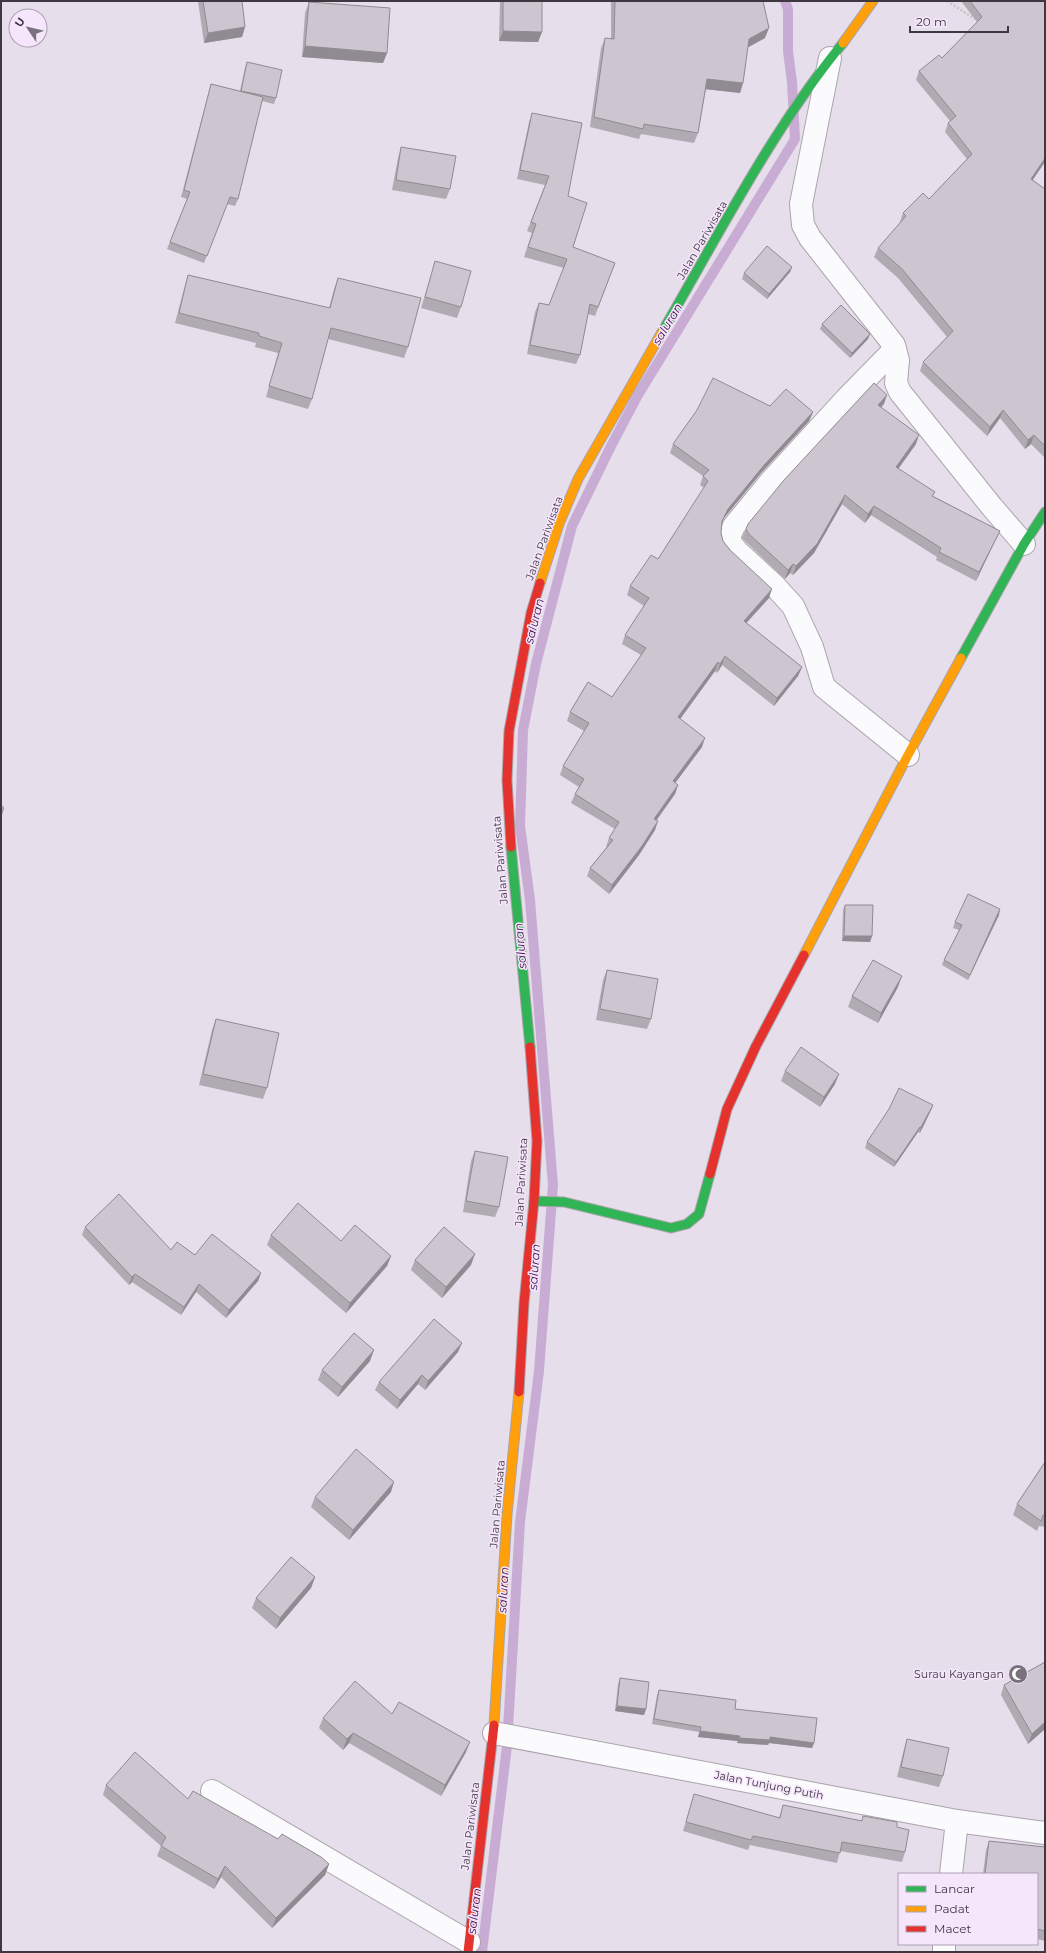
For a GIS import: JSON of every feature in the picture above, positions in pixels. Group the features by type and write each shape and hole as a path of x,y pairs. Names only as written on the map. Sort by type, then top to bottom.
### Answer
{"street":[{"name":"Jalan Pariwisata","path":"468,1947 506,1735 507,1515 521,1374 524,1303 534,1202 537,1141 509,829 507,780 509,731 531,613 559,524 578,479 600,436 773,141 830,58 853,30 873,1"},
{"path":"830,58 802,204 801,218 810,238 885,331 896,349 898,360 896,383 900,392 1024,544"},
{"path":"896,349 847,398 771,481 734,526 730,535 730,542 773,584 792,606 812,647 824,687 908,755"},
{"path":"534,1202 564,1202 671,1228 687,1224 699,1214 730,1102 756,1046 908,755 1024,544 1045,512"},
{"name":"Jalan Tunjung Putih","path":"506,1735 957,1821 1045,1833"},
{"path":"212,1791 468,1947"},
{"path":"952,1873 957,1821"}],"path":[{"path":"947,1 980,21"}],"building":[{"path":"203,1 242,1 245,27 208,33"},
{"path":"503,1 542,1 542,32 503,31"},
{"path":"615,1 763,1 769,28 749,39 743,83 707,79 698,133 644,124 643,129 594,117 605,38 614,39"},
{"path":"970,1 1045,1 1045,158 1031,179 1045,189 1045,446 1034,435 1028,440 1003,410 990,427 923,362 953,331 902,269 878,248 906,216 903,213 923,193 929,199 972,154 948,123 956,116 919,71 939,55 942,58 982,17"},
{"path":"309,2 390,8 387,53 305,46"},
{"path":"247,62 282,70 276,98 241,91"},
{"path":"211,84 263,97 238,199 230,197 207,256 170,242 190,192 184,190"},
{"path":"532,113 582,123 568,196 587,203 573,247 615,263 598,307 590,304 580,355 530,345 539,303 549,305 567,259 528,247 536,224 531,222 549,176 520,170"},
{"path":"401,147 456,156 450,189 396,180"},
{"path":"767,246 792,267 769,294 744,273"},
{"path":"435,261 471,271 461,307 425,297"},
{"path":"188,275 330,308 338,278 421,298 408,347 331,328 312,399 269,386 282,343 259,336 259,333 179,313"},
{"path":"841,305 870,334 852,353 822,324"},
{"path":"713,378 770,406 786,389 813,412 765,464 728,509 722,521 721,533 723,541 730,550 772,589 744,621 802,667 777,698 725,656 720,664 718,662 678,717 705,738 673,781 678,785 654,819 658,821 642,846 612,885 590,868 613,840 609,838 619,822 575,794 584,779 563,766 589,723 570,712 588,682 612,697 646,648 625,635 649,598 630,586 651,555 658,559 708,481 703,476 709,470 673,444 697,410"},
{"path":"874,383 887,395 878,405 919,435 896,467 935,492 932,496 1000,531 979,572 939,552 941,548 874,506 868,514 845,495 817,544 796,566 793,564 788,570 749,534 746,529 748,524 784,480"},
{"path":"1,805 4,808 1,812"},
{"path":"968,894 1000,909 970,975 944,960 962,925 955,922"},
{"path":"845,905 873,905 872,936 844,936"},
{"path":"873,960 902,976 881,1013 852,996"},
{"path":"607,970 658,979 651,1019 600,1009"},
{"path":"216,1019 279,1033 267,1088 203,1074"},
{"path":"801,1047 839,1074 824,1097 785,1071"},
{"path":"899,1088 933,1105 921,1127 896,1162 867,1142 889,1109"},
{"path":"475,1151 508,1157 499,1207 466,1201"},
{"path":"119,1194 171,1250 177,1242 195,1255 212,1234 261,1273 229,1310 199,1284 184,1307 135,1274 132,1277 85,1227"},
{"path":"298,1203 341,1241 355,1225 391,1256 350,1303 271,1235"},
{"path":"444,1227 475,1254 446,1287 415,1260"},
{"path":"434,1319 462,1343 428,1381 422,1375 400,1400 379,1382"},
{"path":"354,1333 374,1350 342,1387 322,1370"},
{"path":"356,1449 394,1482 353,1530 315,1497"},
{"path":"1045,1462 1045,1516 1043,1515 1041,1521 1017,1504"},
{"path":"291,1557 315,1577 280,1618 256,1598"},
{"path":"1045,1662 1045,1722 1032,1734 1004,1685"},
{"path":"620,1678 649,1682 646,1709 617,1706"},
{"path":"355,1681 392,1714 399,1702 470,1742 445,1785 353,1733 347,1739 323,1718"},
{"path":"659,1690 736,1700 735,1709 817,1718 814,1743 770,1737 770,1740 739,1738 740,1736 700,1731 701,1727 654,1719"},
{"path":"907,1739 949,1748 943,1776 901,1767"},
{"path":"135,1752 188,1799 193,1791 278,1839 282,1834 321,1857 329,1864 276,1918 225,1866 218,1879 161,1846 166,1837 106,1785"},
{"path":"694,1794 780,1818 783,1805 862,1821 863,1816 897,1822 897,1827 909,1830 905,1852 842,1842 840,1853 753,1836 751,1840 686,1822"},
{"path":"989,1841 1045,1847 1045,1931 1038,1929 1038,1873 985,1873"}],"waterway":[{"name":"saluran","path":"482,1952 507,1746 520,1522 539,1371 553,1185 530,900 520,826 523,730 536,664 572,526 638,395 795,139 792,82 788,51 788,9 785,1"}],"traffic: fast":[{"path":"662,332 747,183 770,146 817,76 843,43"},
{"path":"961,658 1024,544 1045,512"},
{"path":"511,847 530,1047"},
{"path":"534,1201 564,1202 671,1228 687,1224 699,1214 710,1174"}],"traffic: slow":[{"path":"843,43 873,1"},
{"path":"540,583 559,524 578,479 662,332"},
{"path":"804,955 908,755 961,658"},
{"path":"494,1725 507,1515 519,1392"}],"traffic: jam":[{"path":"511,847 507,780 509,731 531,613 540,583"},
{"path":"710,1174 727,1109 756,1046 804,955"},
{"path":"519,1392 524,1303 534,1201 537,1141 530,1047"},
{"path":"468,1952 494,1725"}],"place":[{"name":"Surau Kayangan","path":"1018,1674"}]}
